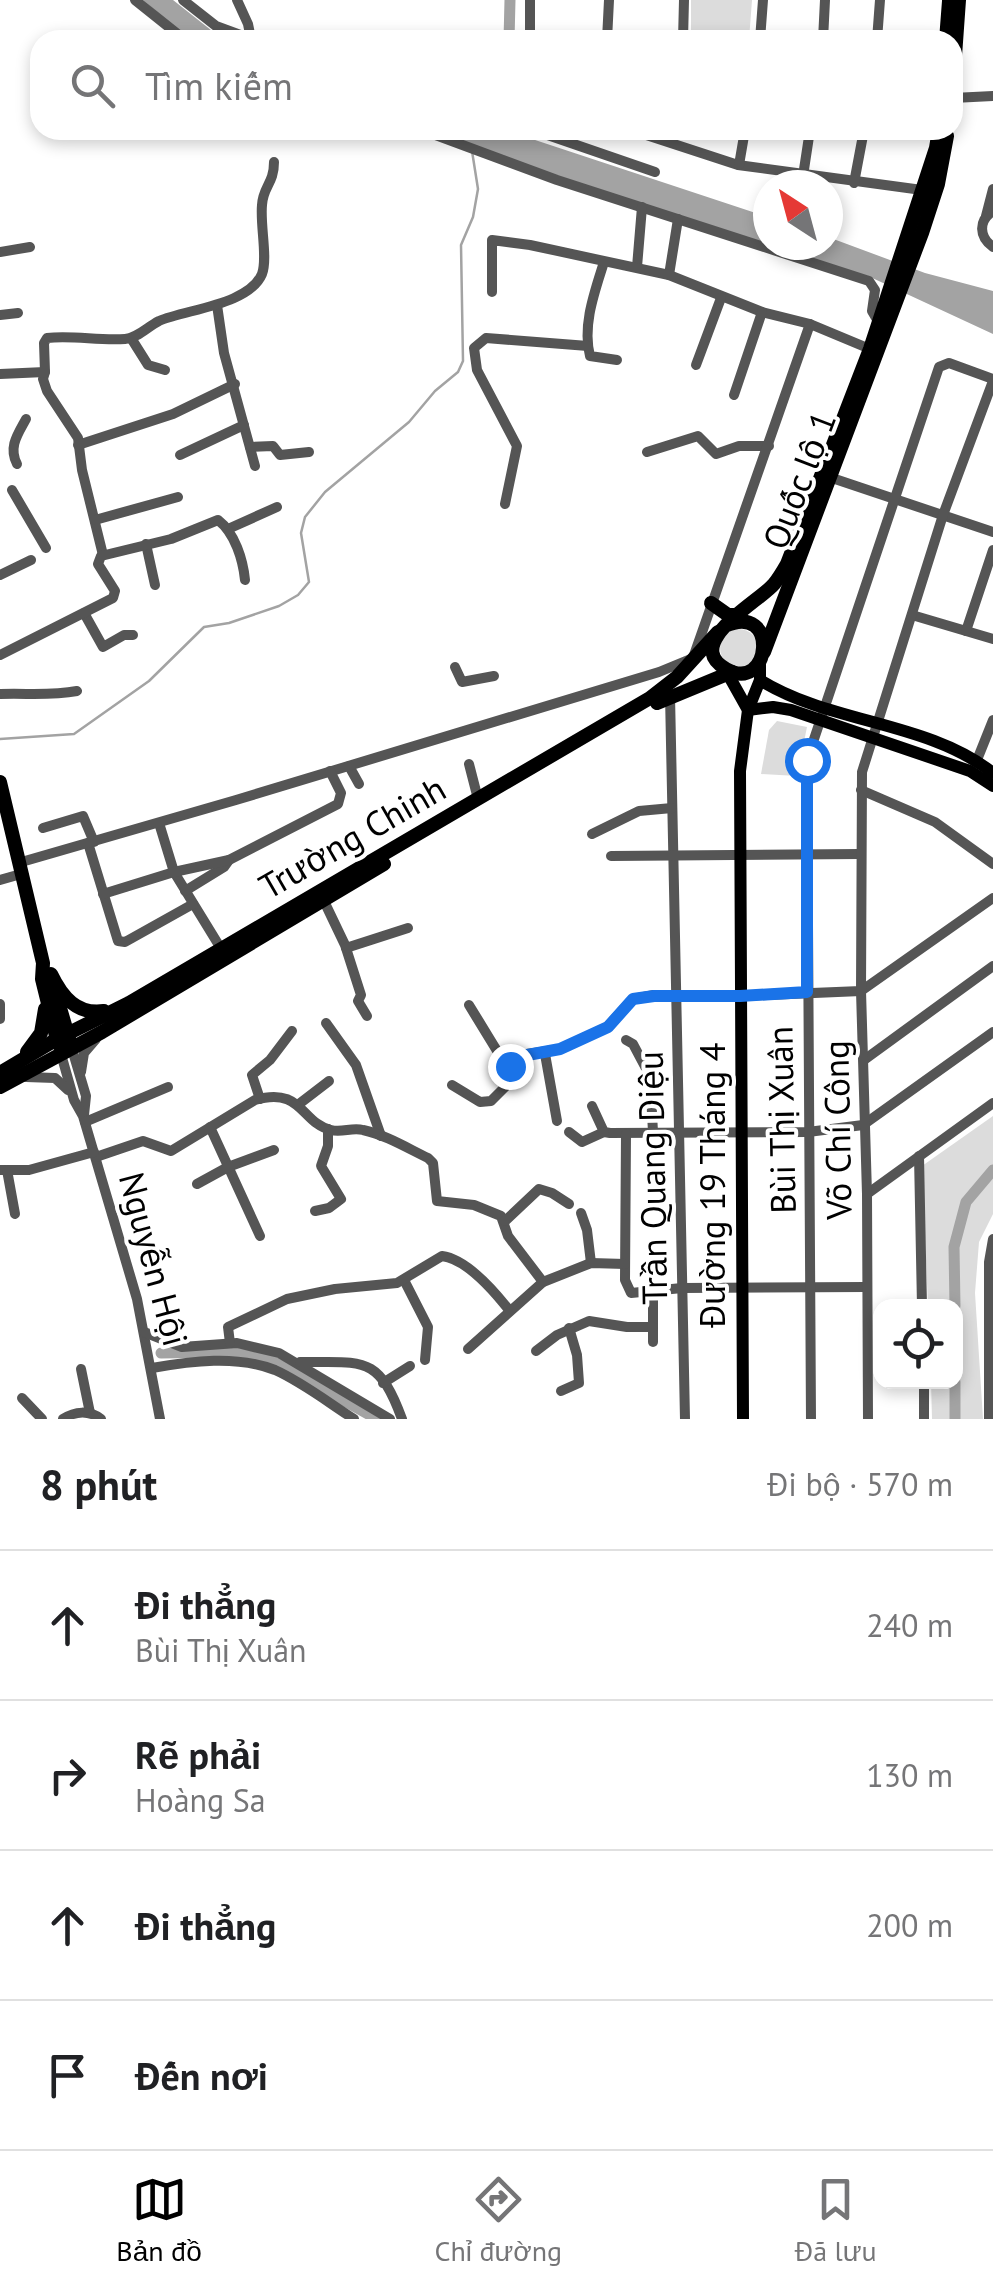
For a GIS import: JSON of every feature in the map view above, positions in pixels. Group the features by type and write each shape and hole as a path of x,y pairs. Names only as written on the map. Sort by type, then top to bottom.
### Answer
{"highway":[{"path":"947,30 949,0"},
{"path":"956,30 958,0"},
{"path":"883,325 937,140"},
{"path":"883,325 922,234 938,184 946,140"},
{"name":"Quốc lộ 1","path":"722,629 774,585 787,564 870,349 883,325"},
{"name":"Quốc lộ 1","path":"762,657 832,478 883,325"},
{"path":"710,602 728,616 737,614"},
{"path":"733,622 750,624 762,636 762,657 748,671 728,671 715,656 714,640 733,622"},
{"name":"Trường Chinh","path":"0,1087 8,1073 64,1044 220,947 650,698 677,677 722,629"},
{"name":"Trường Chinh","path":"64,1044 102,1032 670,695 728,671"},
{"name":"Nguyễn Hội","path":"0,782 64,1044"},
{"path":"45,972 62,994 83,1011 102,1012 129,1003"},
{"path":"8,1073 29,1050 44,1024 45,972"}],"main road":[{"name":"Đường 19 Tháng 4","path":"743,1419 740,771 748,710 760,680 762,657"},
{"path":"728,671 748,710 821,712"},
{"path":"760,680 821,712 977,760 993,772"},
{"path":"874,729 970,770 993,786"}],"street":[{"path":"135,0 172,30"},
{"path":"183,0 226,30"},
{"path":"237,0 250,30"},
{"path":"530,0 532,30"},
{"path":"608,30 609,0"},
{"path":"682,30 684,0"},
{"path":"760,30 762,0"},
{"path":"823,30 826,0"},
{"path":"877,30 880,0"},
{"path":"963,98 993,96"},
{"path":"450,140 556,180 871,282 875,290 872,312 883,325"},
{"path":"562,140 655,172"},
{"path":"662,140 738,165 768,170"},
{"path":"678,140 678,145"},
{"path":"738,165 743,140"},
{"path":"804,170 808,140"},
{"path":"854,182 862,140"},
{"path":"0,655 115,596 98,564 103,555 76,432 47,392 43,379 44,343 50,337 131,338 162,320 238,296 262,277 266,260 260,236 262,203 274,178 274,162"},
{"path":"843,181 922,190"},
{"path":"993,188 982,236 993,246"},
{"path":"637,268 642,207"},
{"path":"668,276 678,219"},
{"path":"492,292 492,240 530,245 668,276 762,312 810,324 870,349"},
{"path":"0,252 30,248"},
{"path":"604,262 589,318 588,346 590,356 618,360"},
{"path":"696,365 721,298"},
{"path":"217,304 224,353 255,466"},
{"path":"734,395 762,312"},
{"path":"0,315 18,313"},
{"path":"0,880 19,868 91,843 659,672 693,658 810,324"},
{"path":"131,338 148,366 166,370"},
{"path":"505,504 517,446 477,370 474,348 486,338 588,346"},
{"name":"Bùi Thị Xuân","path":"811,1419 807,760 942,364 950,363 993,380"},
{"path":"0,374 45,372"},
{"name":"Võ Chí Công","path":"868,1419 861,990 862,772 944,516 993,380"},
{"path":"78,445 173,414 235,384"},
{"path":"18,464 12,455 13,446 26,418"},
{"path":"180,456 244,425"},
{"path":"647,452 698,436 716,454 739,446 769,446"},
{"path":"250,447 274,446 280,454 310,452"},
{"path":"832,478 993,532"},
{"path":"12,490 46,548"},
{"path":"95,520 178,497"},
{"path":"228,529 277,507"},
{"path":"103,555 221,522 244,560 245,580"},
{"path":"146,544 155,584"},
{"path":"966,631 993,550"},
{"path":"0,576 31,560"},
{"path":"84,613 102,647 133,635"},
{"path":"912,616 993,639"},
{"path":"456,667 462,682 494,676"},
{"path":"0,694 34,691 47,696 77,691"},
{"name":"Trần Quang Diệu","path":"670,695 685,1419"},
{"path":"977,760 993,720"},
{"path":"468,764 478,799"},
{"path":"349,766 359,784"},
{"path":"103,894 229,860 338,804 341,793 330,771"},
{"path":"861,790 936,822 993,864"},
{"path":"592,834 639,811 672,808"},
{"path":"42,828 83,816 116,938 121,942 193,904"},
{"path":"158,823 174,872 220,947"},
{"path":"611,856 860,854"},
{"path":"185,891 229,860"},
{"path":"452,1085 480,1102 491,1101 506,1085 510,1066 522,1056 545,1054 608,1027 630,1000 676,995 861,990 993,898"},
{"path":"324,899 346,948 360,990 358,1001 367,1016"},
{"path":"346,948 408,928"},
{"path":"864,1060 993,966"},
{"path":"0,1004 0,1020"},
{"path":"469,1005 510,1066"},
{"path":"326,1022 356,1065 381,1136"},
{"path":"260,1098 252,1075 270,1060 292,1031"},
{"path":"81,1078 84,1053 102,1032"},
{"path":"570,1132 582,1142 604,1132 808,1132 863,1125 993,1032"},
{"path":"626,1040 633,1044 650,1076 653,1132"},
{"name":"Nguyễn Hội","path":"64,1044 86,1096 84,1119"},
{"name":"Nguyễn Hội","path":"64,1044 74,1100 95,1154 144,1332 160,1419"},
{"path":"545,1054 557,1121"},
{"path":"8,1073 55,1078 74,1100"},
{"path":"298,1104 330,1081"},
{"path":"84,1119 168,1086"},
{"path":"15,1214 3,1170 29,1170 142,1141 170,1151 260,1098 276,1097 298,1104 328,1129 358,1129 381,1136 431,1161 436,1201 480,1206 505,1221 508,1236 542,1282"},
{"path":"867,1194 993,1103"},
{"path":"592,1106 604,1132"},
{"path":"210,1127 260,1236"},
{"path":"315,1211 341,1201 321,1166 328,1146 328,1129"},
{"path":"626,1134 625,1264 627,1289 631,1292 866,1287"},
{"path":"197,1184 228,1167 274,1150"},
{"path":"919,1156 922,1299"},
{"path":"505,1221 539,1189 569,1204"},
{"path":"581,1213 590,1263"},
{"path":"990,1419 989,1262 993,1239"},
{"path":"230,1343 228,1327 288,1299 335,1289 386,1286 404,1280 442,1256 452,1258 490,1285 509,1310"},
{"path":"468,1349 542,1282 590,1263 625,1264"},
{"path":"404,1280 428,1327 425,1360"},
{"path":"653,1293 654,1342"},
{"path":"536,1351 569,1328 594,1320 627,1327 653,1327"},
{"path":"561,1392 579,1383 577,1354 569,1328"},
{"path":"144,1332 182,1346 230,1343 279,1352 390,1419"},
{"path":"295,1362 366,1364 397,1403 402,1419"},
{"path":"152,1368 178,1363 246,1363 276,1370 354,1419"},
{"path":"383,1383 410,1366"},
{"path":"81,1370 95,1416"},
{"path":"924,1389 924,1419"},
{"path":"22,1398 42,1419"},
{"path":"63,1419 80,1412 95,1416"}],"shaded area":[{"path":"143,0 173,0 211,30 178,30"},
{"path":"691,0 752,0 750,30 691,30"},
{"path":"457,140 535,140 753,212 753,240"},
{"path":"843,243 925,273 993,291 993,334 868,276 813,260 843,260"},
{"path":"739,629 752,635 758,648 752,661 739,667 726,661 720,648 726,635"},
{"path":"777,721 807,727 797,776 761,774 769,730"},
{"path":"993,1116 993,1214 979,1242 975,1293 983,1419 932,1419 931,1389 963,1389 963,1299 928,1299 922,1166"}],"waterway":[{"path":"509,30 510,0"},
{"path":"0,739 74,734 149,681 204,627 279,606 298,595 309,582 301,533 305,517 325,492 409,422 435,391 458,372 463,361 461,245 473,217 478,189 472,151"},
{"path":"955,1299 954,1247 966,1202 993,1170"},
{"path":"161,1353 231,1352 271,1360 377,1419"},
{"path":"955,1389 955,1419"}],"route":[{"path":"510,1066 522,1056 569,1046 608,1027 633,999 807,992 807,760"}]}
